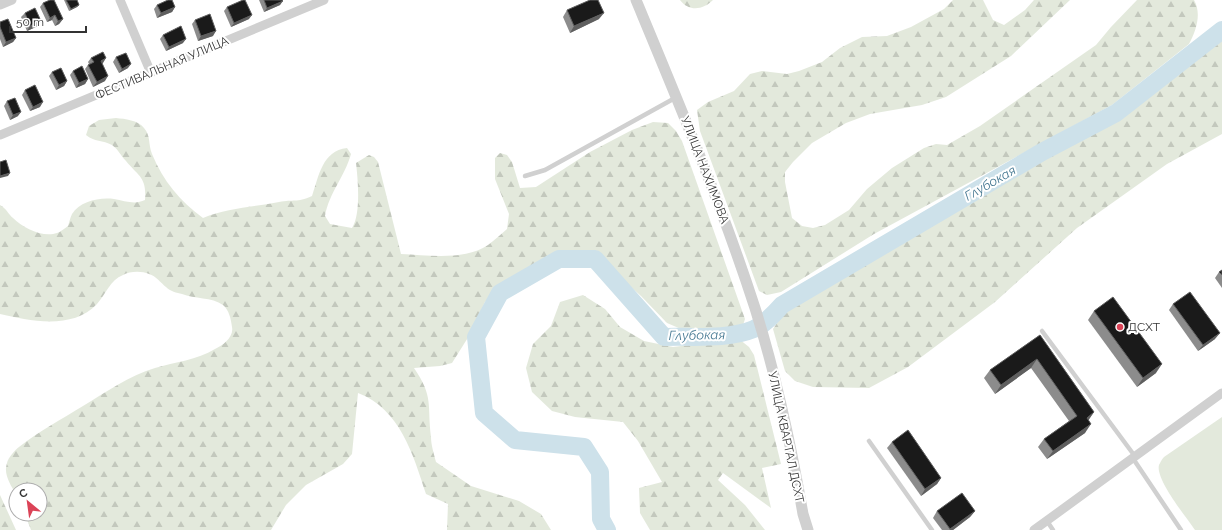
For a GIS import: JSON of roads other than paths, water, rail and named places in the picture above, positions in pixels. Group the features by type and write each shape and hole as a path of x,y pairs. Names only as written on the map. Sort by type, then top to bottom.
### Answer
{"street":[{"path":"0,5 12,0"},
{"path":"120,0 152,73"},
{"name":"ФЕСТИВАЛЬНАЯ УЛИЦА","path":"0,135 152,73 324,0"},
{"name":"УЛИЦА НАХИМОВА","path":"636,0 677,98 738,260 765,343"},
{"name":"УЛИЦА КВАРТАЛ ДСХТ","path":"765,343 780,400 803,514 808,530"},
{"path":"1034,530 1133,456 1222,393"}],"lane":[{"path":"525,176 545,170 677,98"},
{"path":"1042,331 1133,456 1181,530"},
{"path":"869,441 932,530"},
{"path":"1047,520 1053,530"}],"waterway":[{"name":"Глубокая","path":"607,530 601,519 600,472 584,447 515,440 484,413 476,337 500,293 559,259 595,259 664,337 710,337 733,335 754,329 766,322 782,305 1042,152 1116,113 1222,30"}],"place":[{"name":"ДСХТ","path":"1120,327"}]}
